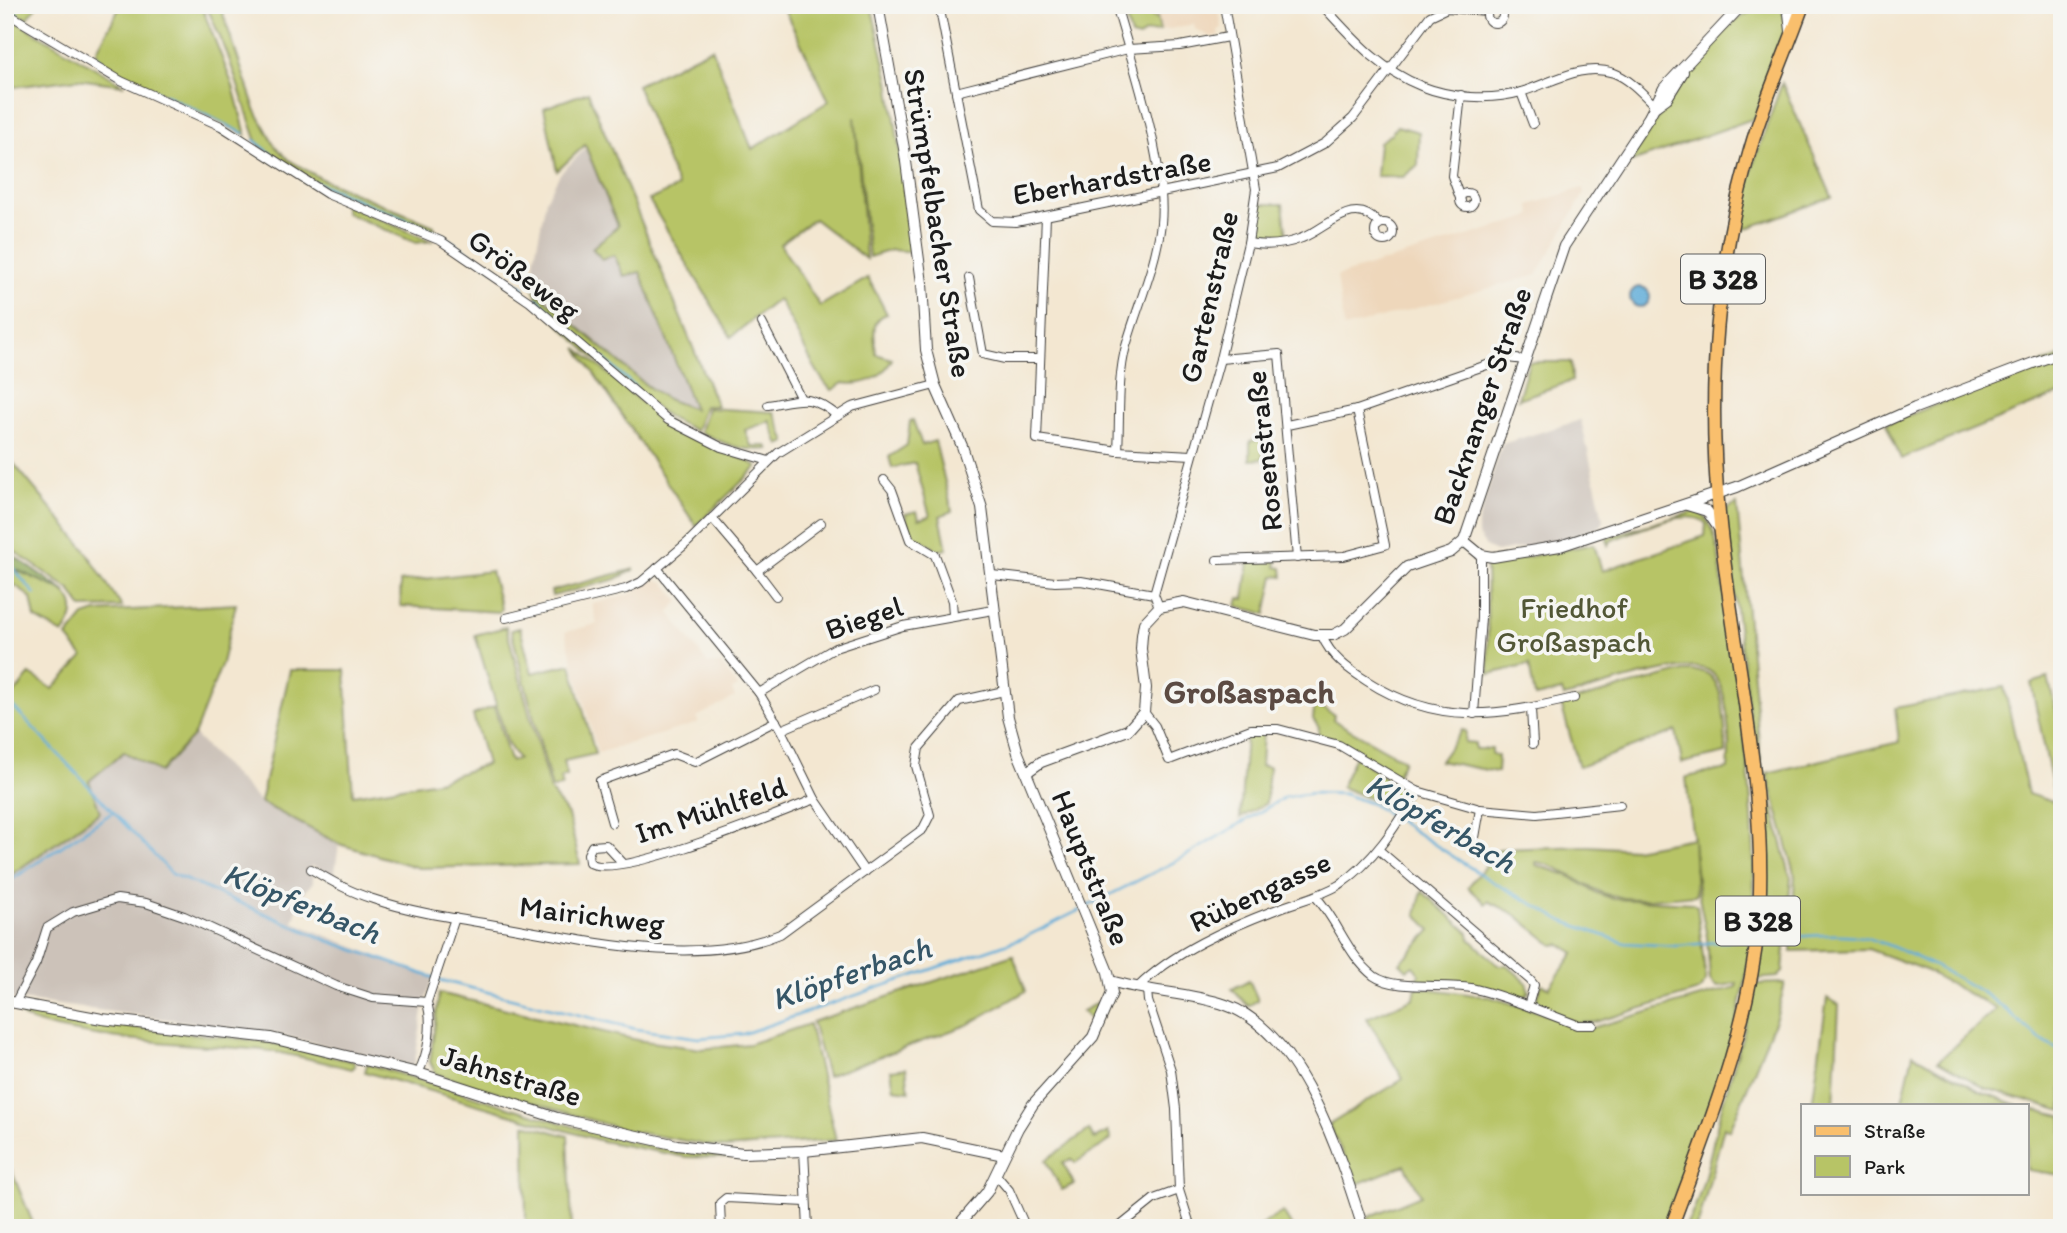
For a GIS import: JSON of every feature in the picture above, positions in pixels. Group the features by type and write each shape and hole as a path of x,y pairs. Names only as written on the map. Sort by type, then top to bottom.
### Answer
{"main road":[{"name":"B 328","path":"1671,1228 1740,1030 1758,927 1758,827 1717,494 1715,358 1726,258 1746,163 1803,7"}],"street":[{"name":"Strümpfelbacher Straße","path":"878,5 905,154 922,283 926,350 935,386 972,473 988,534 993,610 1004,691 1012,734 1027,772"},
{"name":"Eberhardstraße","path":"939,5 979,210 992,221 1016,222 1161,191 1255,175 1278,168 1325,143 1353,118 1420,25 1437,11 1458,8 1487,11"},
{"path":"1116,5 1161,191 1161,222 1153,262 1126,346 1118,452"},
{"name":"Gartenstraße","path":"1154,594 1220,359 1248,243 1255,175 1224,5"},
{"path":"1322,5 1352,40 1390,69 1422,86 1461,95 1501,97 1578,71 1602,71 1624,78 1656,107"},
{"path":"1740,7 1748,5"},
{"path":"1791,39 1786,5 1803,7"},
{"name":"Backnanger Straße","path":"1322,636 1345,629 1407,567 1451,552 1464,541 1563,246 1656,107 1668,83 1740,7"},
{"name":"Größeweg","path":"5,12 121,80 221,126 327,194 441,241 530,302 668,420 721,447 769,461"},
{"path":"956,92 1128,49 1180,46 1228,37"},
{"path":"1521,92 1533,124"},
{"path":"1461,95 1452,176 1461,201"},
{"path":"1248,243 1271,245 1299,240 1353,211 1366,213 1380,224"},
{"path":"1046,216 1037,439 1118,452 1192,455"},
{"path":"969,278 983,354 1005,359 1040,359"},
{"path":"762,323 801,399"},
{"path":"1464,541 1481,555 1503,557 1560,546 1767,475 1915,408 2062,352"},
{"name":"Rosenstraße","path":"1220,359 1279,354 1297,558"},
{"path":"1287,425 1357,410 1507,358 1525,360"},
{"path":"506,618 626,589 657,568 769,461 838,416 868,401 935,386"},
{"path":"768,405 801,399 819,401 838,416"},
{"path":"1217,561 1344,556 1385,545 1357,410"},
{"path":"884,480 892,490 910,540 931,550 939,562 953,615"},
{"path":"1683,506 1694,505 1707,511 1721,537"},
{"path":"712,518 776,596"},
{"path":"757,570 821,523"},
{"path":"1474,714 1481,618 1481,555"},
{"path":"657,568 759,693 781,730 815,799 865,872"},
{"path":"992,575 1055,582 1081,581 1154,594 1159,607"},
{"path":"1027,772 1041,762 1128,730 1144,712 1146,688 1140,649 1144,623 1159,607 1184,602 1322,636 1332,656 1390,695 1423,709 1474,714 1531,709 1574,698"},
{"name":"Biegel","path":"759,693 835,648 903,626 993,610"},
{"path":"781,730 874,690"},
{"name":"Mairichweg","path":"311,869 339,886 374,900 456,918 625,948 705,948 764,941 780,934 923,829 930,815 916,766 919,748 959,701 1004,691"},
{"path":"1531,709 1533,744"},
{"path":"1144,712 1155,726 1169,760 1251,729 1278,729 1339,745 1417,792 1480,809 1537,814 1620,805"},
{"path":"612,823 600,781 674,754 695,762 776,721"},
{"name":"Hauptstraße","path":"1027,772 1111,981"},
{"name":"Rübengasse","path":"1142,989 1158,969 1195,947 1263,914 1316,897 1341,884 1379,850 1417,792"},
{"name":"Im Mühlfeld","path":"622,862 660,855 706,841 815,799"},
{"path":"1480,809 1472,849 1480,855 1496,858"},
{"path":"1379,850 1530,980 1534,985 1528,1006"},
{"path":"1316,897 1332,915 1354,954 1376,978 1400,984 1471,988 1577,1025 1593,1025"},
{"path":"8,1002 36,963 47,928 73,912 117,899 146,903 184,916 336,986 373,998 427,1002"},
{"path":"418,1073 428,1037 430,1012 427,1002 456,918"},
{"path":"956,1228 997,1176 1004,1155 1034,1104 1093,1037 1109,1005 1111,981 1142,989 1193,996 1229,1006 1257,1022 1276,1041 1292,1063 1319,1112 1346,1175 1363,1228"},
{"path":"1142,989 1148,1001 1173,1087 1179,1189 1191,1228"},
{"name":"Jahnstraße","path":"8,1002 102,1019 271,1038 418,1073 557,1118 621,1134 743,1153 804,1151 922,1138 1004,1155"},
{"path":"804,1151 808,1228"},
{"path":"997,1176 1009,1190 1026,1228"},
{"path":"1118,1228 1154,1199 1179,1189"},
{"path":"721,1228 719,1206 726,1198 806,1202"}],"shaded area":[{"path":"1144,5 1218,5 1222,28 1218,30 1219,36 1211,37 1195,29 1194,24 1160,31 1157,17 1154,18"},
{"path":"587,147 618,226 605,235 614,255 640,272 695,410 667,399 646,385 534,290 534,261 546,200 560,174"},
{"path":"1583,188 1584,194 1537,275 1344,328 1337,276 1529,217 1532,214 1529,205"},
{"path":"1581,420 1603,519 1601,526 1558,542 1496,552 1487,548 1478,535 1478,523 1502,444"},
{"path":"654,579 664,582 679,601 669,612 708,664 721,664 738,687 732,690 735,697 697,717 698,723 598,753 565,632 597,624 592,604 630,594"},
{"path":"194,735 260,802 339,844 334,878 312,865 313,882 301,896 293,922 433,979 424,1005 414,1066 268,1032 5,998 5,879 100,812 89,781 125,752 160,772"}],"green space":[{"path":"5,5 37,5 28,18 17,15"},
{"path":"121,5 201,5 233,86 246,135 97,62 97,50"},
{"path":"206,5 220,5 255,109 275,146 289,160 324,180 434,226 436,234 330,191 258,145 227,53"},
{"path":"782,5 871,5 889,81 915,252 892,250 869,257 855,117 866,259 814,219 780,244 820,306 868,278 887,314 875,325 874,336 876,354 892,359 888,366 872,380 843,383 832,390 819,375 778,299 731,337 649,200 678,187 637,85 712,48 752,149 829,101"},
{"path":"1122,5 1144,5 1154,18 1157,17 1160,31 1145,33 1139,38 1131,36"},
{"path":"1768,6 1783,10 1786,32 1755,118 1629,163 1672,96 1709,47 1728,27 1748,13"},
{"path":"5,15 124,85 77,79 5,88"},
{"path":"1782,83 1832,197 1737,232 1753,165"},
{"path":"588,92 717,406 704,406 696,431 667,416 593,357 555,320 534,290 646,385 667,399 694,409 640,272 624,276 614,255 602,259 592,248 618,226 585,145 557,171 544,108"},
{"path":"1397,126 1419,132 1418,165 1403,177 1376,176 1379,142"},
{"path":"343,204 431,241 416,243 346,213"},
{"path":"1260,204 1283,204 1287,237 1257,237"},
{"path":"577,348 678,429 757,467 696,526"},
{"path":"2062,356 2062,393 1901,459 1886,424"},
{"path":"1529,362 1571,362 1572,381 1518,399"},
{"path":"707,408 774,412 786,442 779,445 770,421 745,430 751,446 767,446 769,449 742,448 718,440 700,432"},
{"path":"913,420 922,445 935,441 952,511 940,516 947,549 936,551 933,546 911,535 905,514 917,511 919,519 930,516 915,463 892,468 889,457 907,445 910,421"},
{"path":"1262,440 1263,459 1250,460 1250,441"},
{"path":"5,453 84,548 122,607 82,608 70,590 5,545"},
{"path":"1737,504 1761,764 1791,878 1783,971 1778,977 1756,979 1764,914 1765,838 1725,522 1725,511"},
{"name":"Friedhof Großaspach","path":"1696,511 1709,523 1718,550 1748,771 1754,883 1751,938 1736,1022 1708,1111 1663,1228 1372,1228 1368,1217 1421,1195 1405,1165 1357,1184 1329,1125 1403,1079 1367,1018 1414,998 1416,987 1490,997 1592,1028 1736,987 1737,983 1716,987 1710,980 1686,777 1728,769 1727,713 1720,684 1714,674 1705,669 1675,669 1564,697 1562,691 1535,697 1529,665 1489,674 1486,565 1594,544 1602,571 1705,536 1706,524 1699,519 1688,517 1648,526 1612,540 1608,545 1607,537"},
{"path":"5,550 66,592 5,565"},
{"path":"1249,561 1277,561 1276,567 1282,568 1283,577 1274,576 1266,614 1237,606 1239,598 1244,599"},
{"path":"5,565 46,582 68,596 73,606 72,619 63,634 35,618 31,598 15,585 5,596"},
{"path":"635,569 616,579 552,596 551,591"},
{"path":"491,571 501,609 499,612 401,606 400,582"},
{"path":"236,604 222,663 194,735 160,772 124,752 89,781 100,812 5,879 5,694 12,697 30,674 53,689 83,657 67,637 84,616 96,612"},
{"path":"506,627 550,790 568,815 580,864 419,868 339,844 260,802 290,670 345,670 353,795 438,781 487,764 473,715 494,706 510,761 518,759 508,744 475,635"},
{"path":"520,628 532,673 571,664 595,754 564,761 567,776 560,778 562,786 552,789 511,630"},
{"path":"1684,671 1699,671 1713,678 1721,697 1726,753 1682,763 1676,731 1579,767 1561,704"},
{"path":"2048,678 2062,734 2062,1111 1985,1088 1938,1061 1996,1009 1925,970 1868,949 1791,951 1795,874 1767,773 1899,742 1895,708 2004,687 2028,794 2056,803 2031,683"},
{"path":"1315,703 1334,715 1333,720 1404,760 1396,777 1350,747 1318,734 1319,728 1313,719"},
{"path":"1462,730 1466,731 1465,742 1475,743 1475,749 1492,749 1492,755 1498,756 1497,772 1440,761"},
{"path":"1263,731 1261,766 1269,767 1266,803 1240,818 1246,736 1251,732"},
{"path":"1355,756 1407,794 1397,817 1376,801 1341,787"},
{"path":"1693,838 1696,895 1630,899 1609,895 1556,868 1536,862 1536,865 1567,875 1597,893 1614,899 1693,903 1697,906 1706,981 1699,991 1596,1022 1577,1023 1535,1005 1542,984 1549,988 1574,953 1560,944 1553,945 1513,913 1488,901 1486,904 1468,887 1499,849 1589,846 1634,849"},
{"path":"1422,891 1469,933 1470,939 1498,965 1507,965 1526,982 1529,992 1520,1001 1464,983 1414,981 1420,975 1413,966 1407,970 1400,963 1431,930 1416,914"},
{"path":"1013,955 1026,991 967,1025 827,1076 812,1022"},
{"path":"1249,980 1258,1000 1248,1006 1232,989"},
{"path":"1785,983 1777,1015 1730,1130 1724,1127 1699,1221 1695,1228 1685,1228 1704,1181 1755,984"},
{"path":"439,993 637,1040 701,1049 749,1044 809,1024 836,1140 724,1148 625,1130 436,1074 430,1062"},
{"path":"1827,998 1839,1005 1834,1104 1812,1104"},
{"path":"1101,1001 1093,1022 1082,1011"},
{"path":"17,1010 75,1021 262,1041 355,1062 355,1066 352,1069 262,1050 89,1034 54,1028 29,1020"},
{"path":"1913,1054 1980,1091 2014,1104 1901,1104"},
{"path":"367,1064 591,1132 659,1148 726,1155 728,1158 685,1157 602,1141 365,1072"},
{"path":"906,1068 909,1091 894,1089 891,1070"},
{"path":"2028,1108 2062,1116 2062,1175 2028,1170"},
{"path":"525,1124 568,1136 572,1228 526,1228"},
{"path":"1089,1130 1094,1139 1108,1132 1111,1140 1075,1163 1072,1159 1063,1163 1074,1184 1062,1190 1046,1160"},
{"path":"5,1155 35,1228 13,1228 5,1211"},
{"path":"1283,1212 1293,1228 1256,1228"}],"water":[{"path":"1636,287 1644,287 1650,297 1644,307 1636,307 1630,301 1630,293"}],"waterway":[{"path":"5,6 18,13"},
{"path":"97,56 116,73 158,92"},
{"path":"164,94 243,133"},
{"path":"254,140 274,156"},
{"path":"315,182 440,234 524,288"},
{"path":"537,299 636,388"},
{"path":"5,559 35,594"},
{"name":"Klöpferbach","path":"5,698 172,874 329,941 443,981 636,1029 699,1038 743,1034 1023,938 1080,910"},
{"name":"Klöpferbach","path":"1086,907 1182,858 1285,797 1314,793 1344,794 1372,804 1488,879 1563,921 1625,943 1678,946 1736,940"},
{"path":"5,884 113,812"},
{"name":"Klöpferbach","path":"1775,938 1845,935 1867,938 1897,949 1985,995 2036,1036 2062,1051"}],"district":[{"name":"Großaspach","path":"1249,691"}]}
